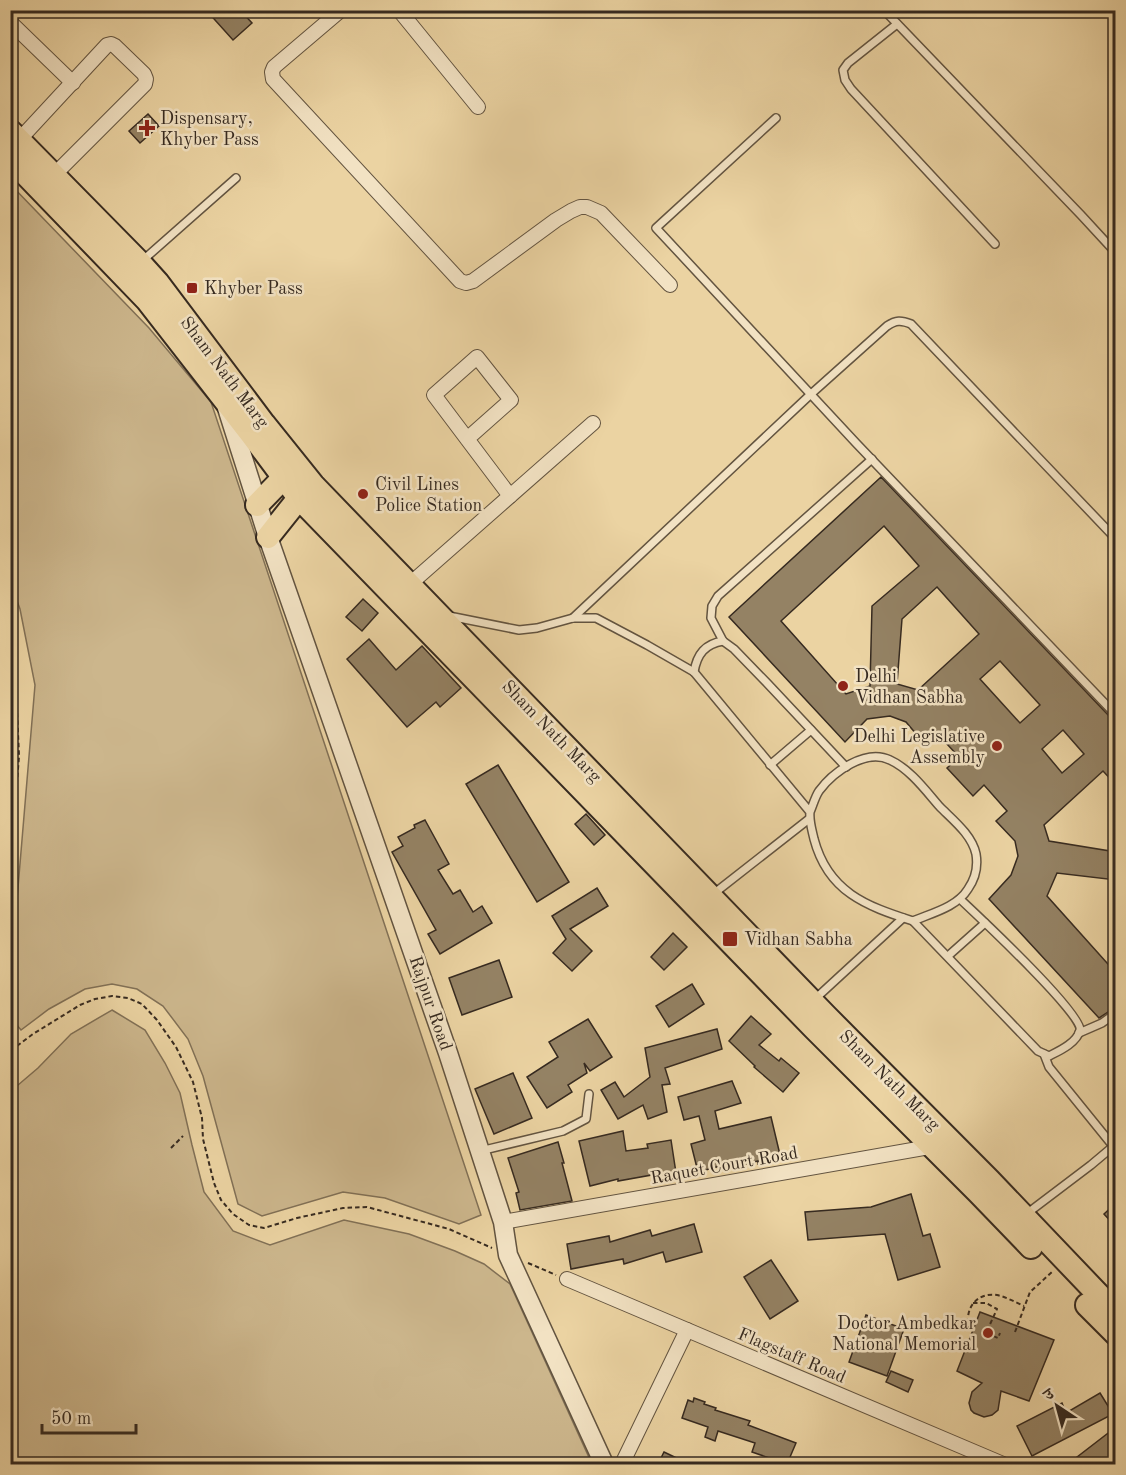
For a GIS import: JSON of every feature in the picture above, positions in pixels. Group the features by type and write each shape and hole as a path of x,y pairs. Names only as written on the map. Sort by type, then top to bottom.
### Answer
{"main road":[{"name":"Sham Nath Marg","path":"13,143 54,175 158,283 264,424 290,471"},
{"name":"Sham Nath Marg","path":"13,143 147,300 224,399 306,491 805,1007 1018,1221 1116,1313"},
{"path":"257,505 290,471"},
{"name":"Sham Nath Marg","path":"306,491 410,584 432,621 606,815 704,902 773,991 805,1007"},
{"path":"268,537 306,491"},
{"name":"Sham Nath Marg","path":"1018,1221 1054,1270 1116,1334"}],"street":[{"path":"341,10 274,67 273,79 460,281 466,283 473,281 556,220 580,207 587,207 601,213 670,285"},
{"path":"399,10 478,107"},
{"path":"10,22 73,82"},
{"path":"13,143 107,45 115,46 144,74 145,84 54,175"},
{"path":"467,439 511,400 477,357 434,395 467,439 510,496"},
{"name":"Rajpur Road","path":"224,399 257,505 448,1053 503,1222 508,1255 604,1464"},
{"path":"410,584 593,423"},
{"name":"Raquet Court Road","path":"503,1222 941,1143"},
{"name":"Flagstaff Road","path":"567,1280 1003,1464"},
{"path":"622,1464 687,1330"}],"lane":[{"path":"884,10 1116,253"},
{"path":"897,24 848,63 843,70 845,80 859,98 995,244"},
{"path":"776,118 656,228 1116,715"},
{"path":"140,263 237,178"},
{"path":"573,618 811,394 894,321 911,324 1116,538"},
{"path":"846,767 723,640 711,618 712,606 718,596 872,459"},
{"path":"432,621 519,630 537,628 573,618 596,618 694,672 809,815 816,848 825,867 838,884 858,900 913,921 1038,1051 1049,1056 1068,1046 1079,1033 1102,1023 1116,1013"},
{"path":"694,672 696,662 703,650 723,640"},
{"path":"770,765 811,730"},
{"path":"704,902 809,815 818,792 827,783 858,760 873,757 888,759 902,767 966,834 975,852 975,874 968,890 950,906 913,921"},
{"path":"606,815 619,839"},
{"path":"960,898 1055,992 1077,1019 1080,1025 1079,1033"},
{"path":"805,1007 903,918"},
{"path":"948,956 985,923"},
{"path":"1018,1221 1114,1145 1049,1067 1044,1054"},
{"path":"480,1151 563,1131 586,1119 589,1094"}],"path":[{"path":"10,646 15,666 19,756 10,873"},
{"path":"17,1046 80,1005 103,997 128,998 142,1004 177,1047 193,1082 202,1118 203,1139 214,1183 221,1200 233,1214 249,1225 264,1228 343,1208 367,1207 449,1229 567,1280"},
{"path":"10,1031 17,1046 15,1056 10,1061"},
{"path":"171,1148 183,1136"},
{"path":"1015,1332 1030,1292 1054,1270"},
{"path":"970,1330 967,1322 969,1311 973,1303 984,1297 999,1296 1024,1306"},
{"path":"973,1303 986,1303 997,1309 986,1333 998,1338 1000,1333"}],"shaded area":[{"path":"11,185 149,328 211,402 481,1215 459,1224 385,1198 343,1192 262,1216 238,1204 203,1076 188,1039 163,1006 137,989 112,984 85,989 49,1009 21,1030 11,1018 11,971 35,685 20,609 10,582"},
{"path":"112,1010 145,1030 165,1063 180,1093 204,1192 233,1231 270,1245 344,1220 409,1234 484,1264 510,1284 592,1464 11,1464 11,1091 38,1068 71,1034"}],"building":[{"path":"206,10 240,10 252,23 233,40"},
{"path":"148,114 159,126 140,143 129,131"},
{"name":"Delhi Legislative Assembly","path":"881,477 1112,719 1116,720 1116,785 1103,771 1044,825 1049,841 1116,852 1116,880 1057,873 1047,896 1116,973 1116,1007 1099,1018 989,899 1011,875 1018,856 1015,841 996,821 1007,811 984,785 973,796 947,768 959,757 934,730 922,741 906,722 890,716 867,719 845,742 729,617","holes":["884,526 919,566 872,606 870,686 846,694 781,621","937,587 979,634 918,690 897,684 902,619","1000,661 1040,705 1020,723 980,679","1063,730 1084,754 1062,773 1042,749"]},
{"path":"363,599 378,613 362,631 346,617"},
{"path":"369,639 396,670 422,646 461,688 440,707 436,702 407,727 347,659"},
{"path":"498,765 569,882 537,902 466,784"},
{"path":"586,814 605,835 594,845 575,824"},
{"path":"425,820 449,864 438,870 453,894 460,890 473,912 482,906 492,923 440,954 428,934 436,930 392,852 403,846 398,837"},
{"path":"597,888 608,906 570,929 592,951 572,971 553,953 566,939 552,916"},
{"path":"673,933 687,947 664,970 651,957"},
{"path":"499,960 512,997 462,1015 449,978"},
{"path":"692,984 704,1004 669,1027 656,1006"},
{"path":"751,1016 771,1034 759,1045 779,1061 781,1058 799,1073 783,1092 729,1041"},
{"path":"588,1019 612,1057 590,1071 584,1063 587,1073 568,1085 572,1092 547,1108 527,1077 558,1057 549,1042"},
{"path":"717,1029 722,1049 665,1068 670,1084 662,1085 667,1112 648,1119 643,1105 618,1119 601,1090 615,1082 624,1097 650,1077 645,1048"},
{"path":"513,1073 532,1118 494,1134 475,1089"},
{"path":"732,1081 741,1103 715,1111 719,1129 771,1117 781,1159 736,1166 735,1162 698,1172 691,1144 705,1140 699,1116 684,1120 678,1097"},
{"path":"623,1131 626,1151 648,1148 647,1144 671,1140 676,1173 618,1181 618,1179 590,1186 579,1141"},
{"path":"558,1142 572,1201 520,1210 516,1193 519,1192 508,1158"},
{"path":"911,1194 923,1236 930,1234 940,1267 898,1280 885,1234 808,1240 805,1212 871,1207"},
{"path":"1116,1203 1116,1227 1104,1214"},
{"path":"694,1224 702,1252 666,1262 663,1252 624,1264 623,1259 571,1269 567,1244 609,1236 610,1242 650,1230 652,1236"},
{"path":"771,1260 798,1301 770,1319 744,1277"},
{"path":"980,1312 1054,1340 1029,1401 1001,1391 998,1410 984,1417 974,1413 969,1403 972,1392 982,1383 957,1371"},
{"path":"866,1315 904,1329 887,1376 849,1362"},
{"path":"891,1371 913,1380 908,1392 886,1382"},
{"path":"1100,1393 1113,1414 1032,1456 1017,1426 1062,1403 1066,1413"},
{"path":"694,1398 716,1408 715,1410 750,1421 748,1425 796,1443 787,1464 752,1452 755,1443 718,1431 715,1441 705,1437 708,1427 682,1418 688,1400 693,1402"},
{"path":"1116,1427 1116,1457 1105,1464 1068,1464"},
{"path":"664,1452 689,1464 658,1464"}],"place":[{"name":"Dispensary, Khyber Pass","path":"147,128"},
{"name":"Khyber Pass","path":"192,288"},
{"name":"Civil Lines Police Station","path":"363,494"},
{"name":"Delhi Vidhan Sabha","path":"843,686"},
{"name":"Delhi Legislative Assembly","path":"997,746"},
{"name":"Vidhan Sabha","path":"730,939"},
{"name":"Doctor Ambedkar National Memorial","path":"988,1333"}]}
